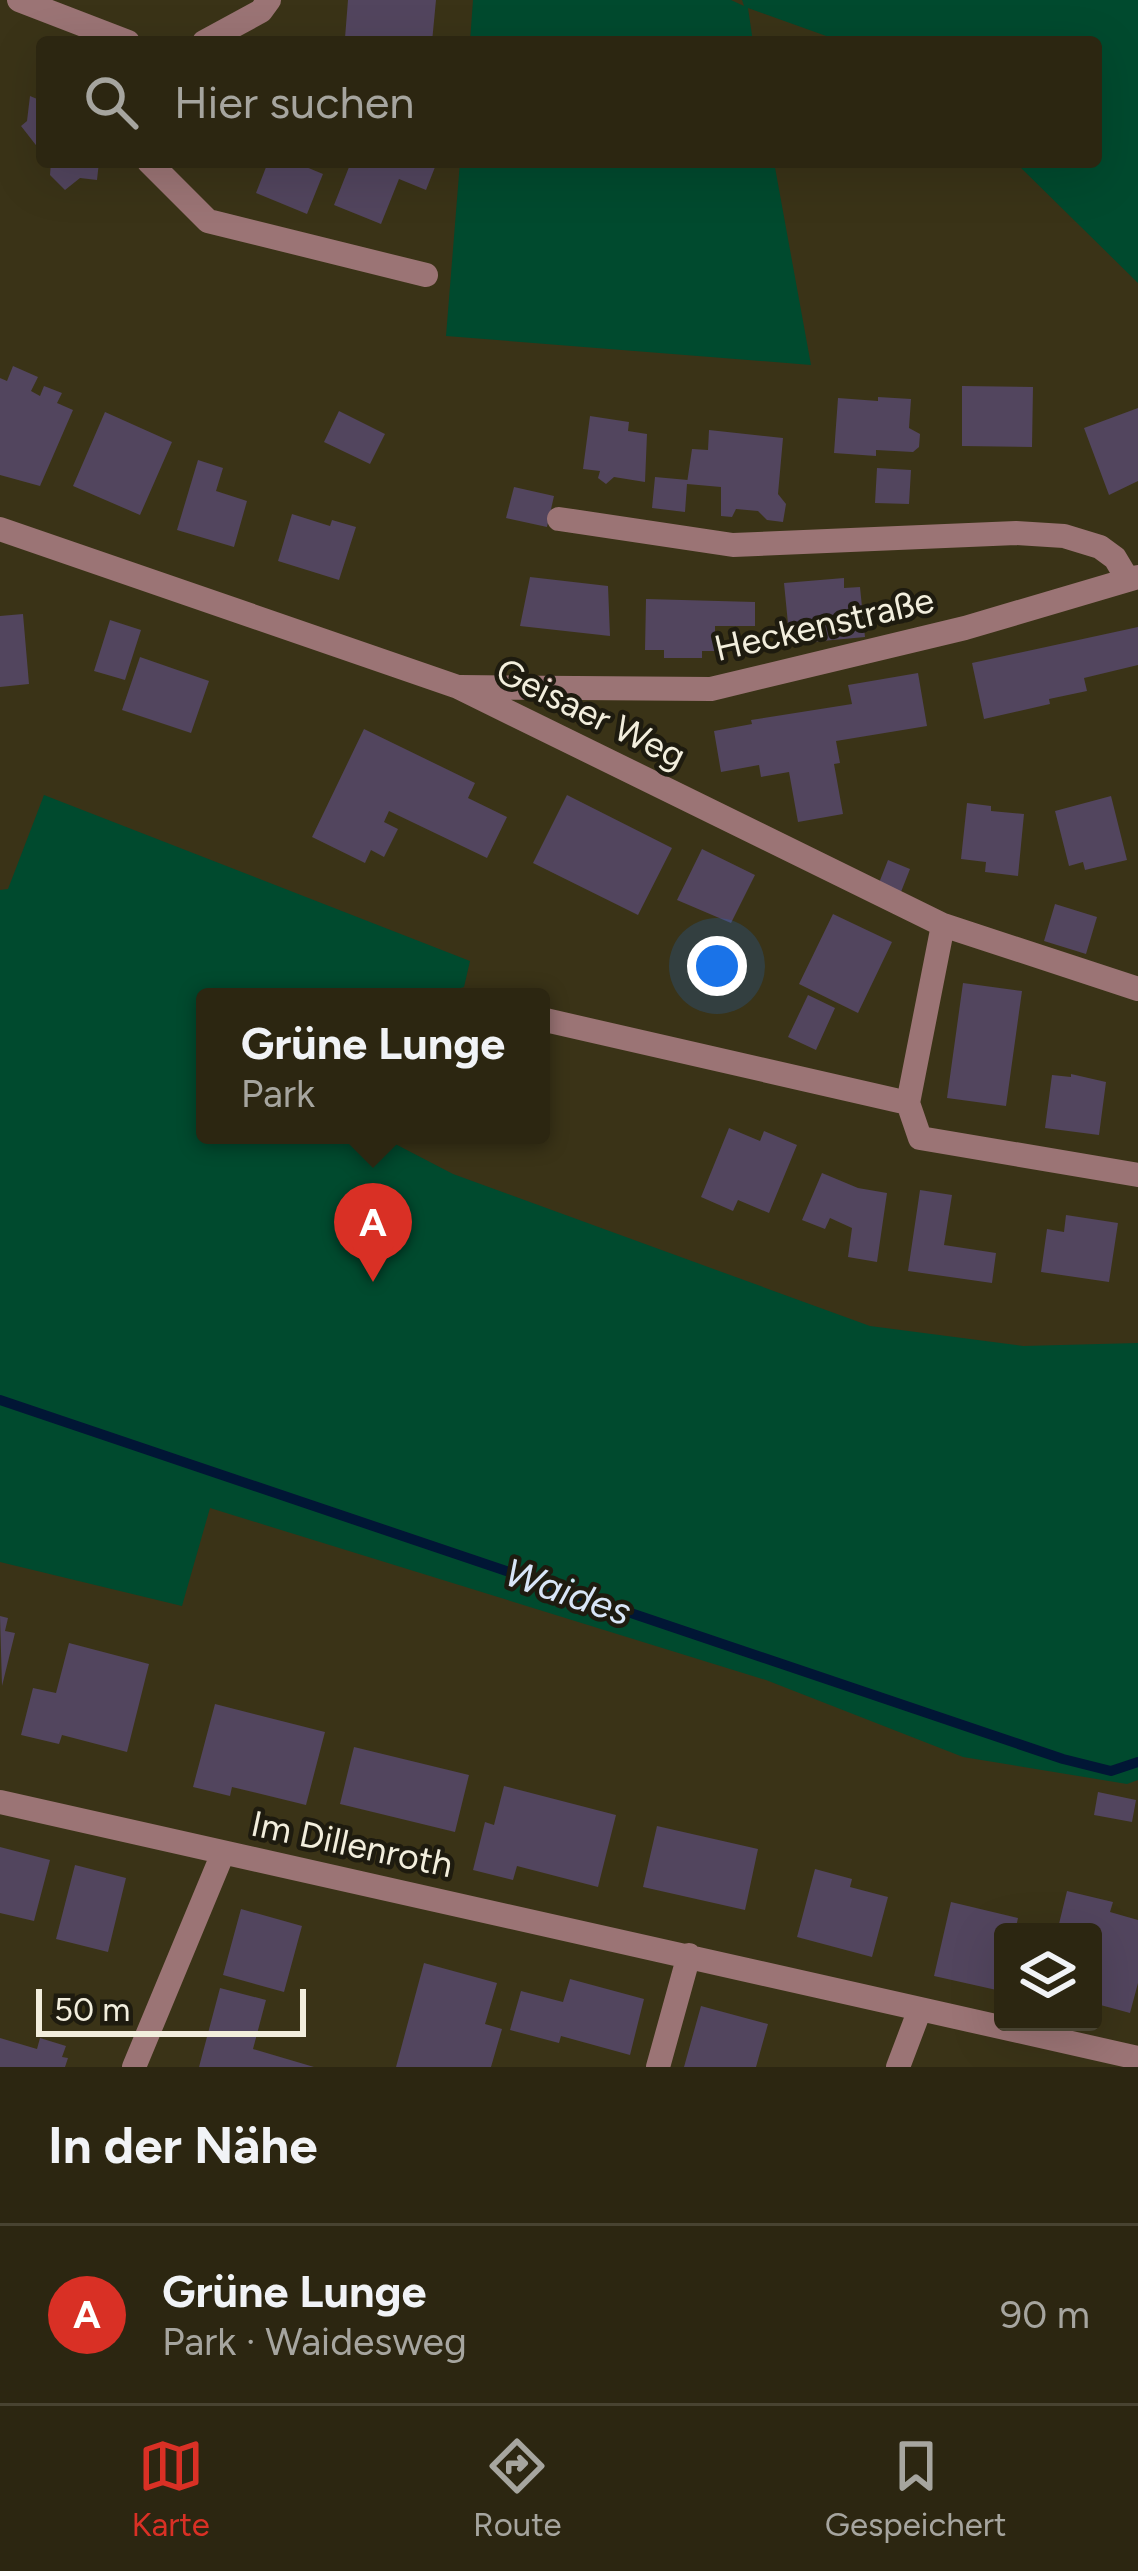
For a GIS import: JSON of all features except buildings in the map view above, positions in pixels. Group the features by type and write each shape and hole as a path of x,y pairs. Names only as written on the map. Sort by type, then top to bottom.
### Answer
{"street":[{"path":"19,0 110,36"},
{"path":"215,36 261,11 269,0"},
{"path":"155,168 208,221 426,275"},
{"name":"Heckenstraße","path":"458,687 711,689 965,628 1133,579 1100,547 1064,536 1016,533 733,545 559,519"},
{"name":"Geisaer Weg","path":"0,529 458,687 944,926 1138,988"},
{"path":"944,926 908,1103 920,1138 1138,1175"},
{"path":"550,1020 908,1103"},
{"name":"Im Dillenroth","path":"0,1802 1138,2058"},
{"path":"134,2067 224,1852"},
{"path":"658,2067 689,1955"},
{"path":"898,2067 920,2009"}],"green space":[{"path":"473,0 731,0 744,6 742,0 1138,0 1138,283 1021,168 1102,168 1102,36 826,36 748,8 752,36 470,36"},
{"path":"460,168 775,168 811,365 446,336"},
{"path":"44,795 470,961 461,988 196,988 196,1144 395,1144 453,1174 870,1326 1023,1346 1138,1343 1138,1780 1127,1784 963,1757 766,1680 210,1508 182,1606 0,1562 0,890 8,889"}],"waterway":[{"name":"Waides","path":"0,1400 1063,1759 1111,1771 1138,1762"}],"place":[{"name":"Grüne Lunge","path":"373,1282"}]}
